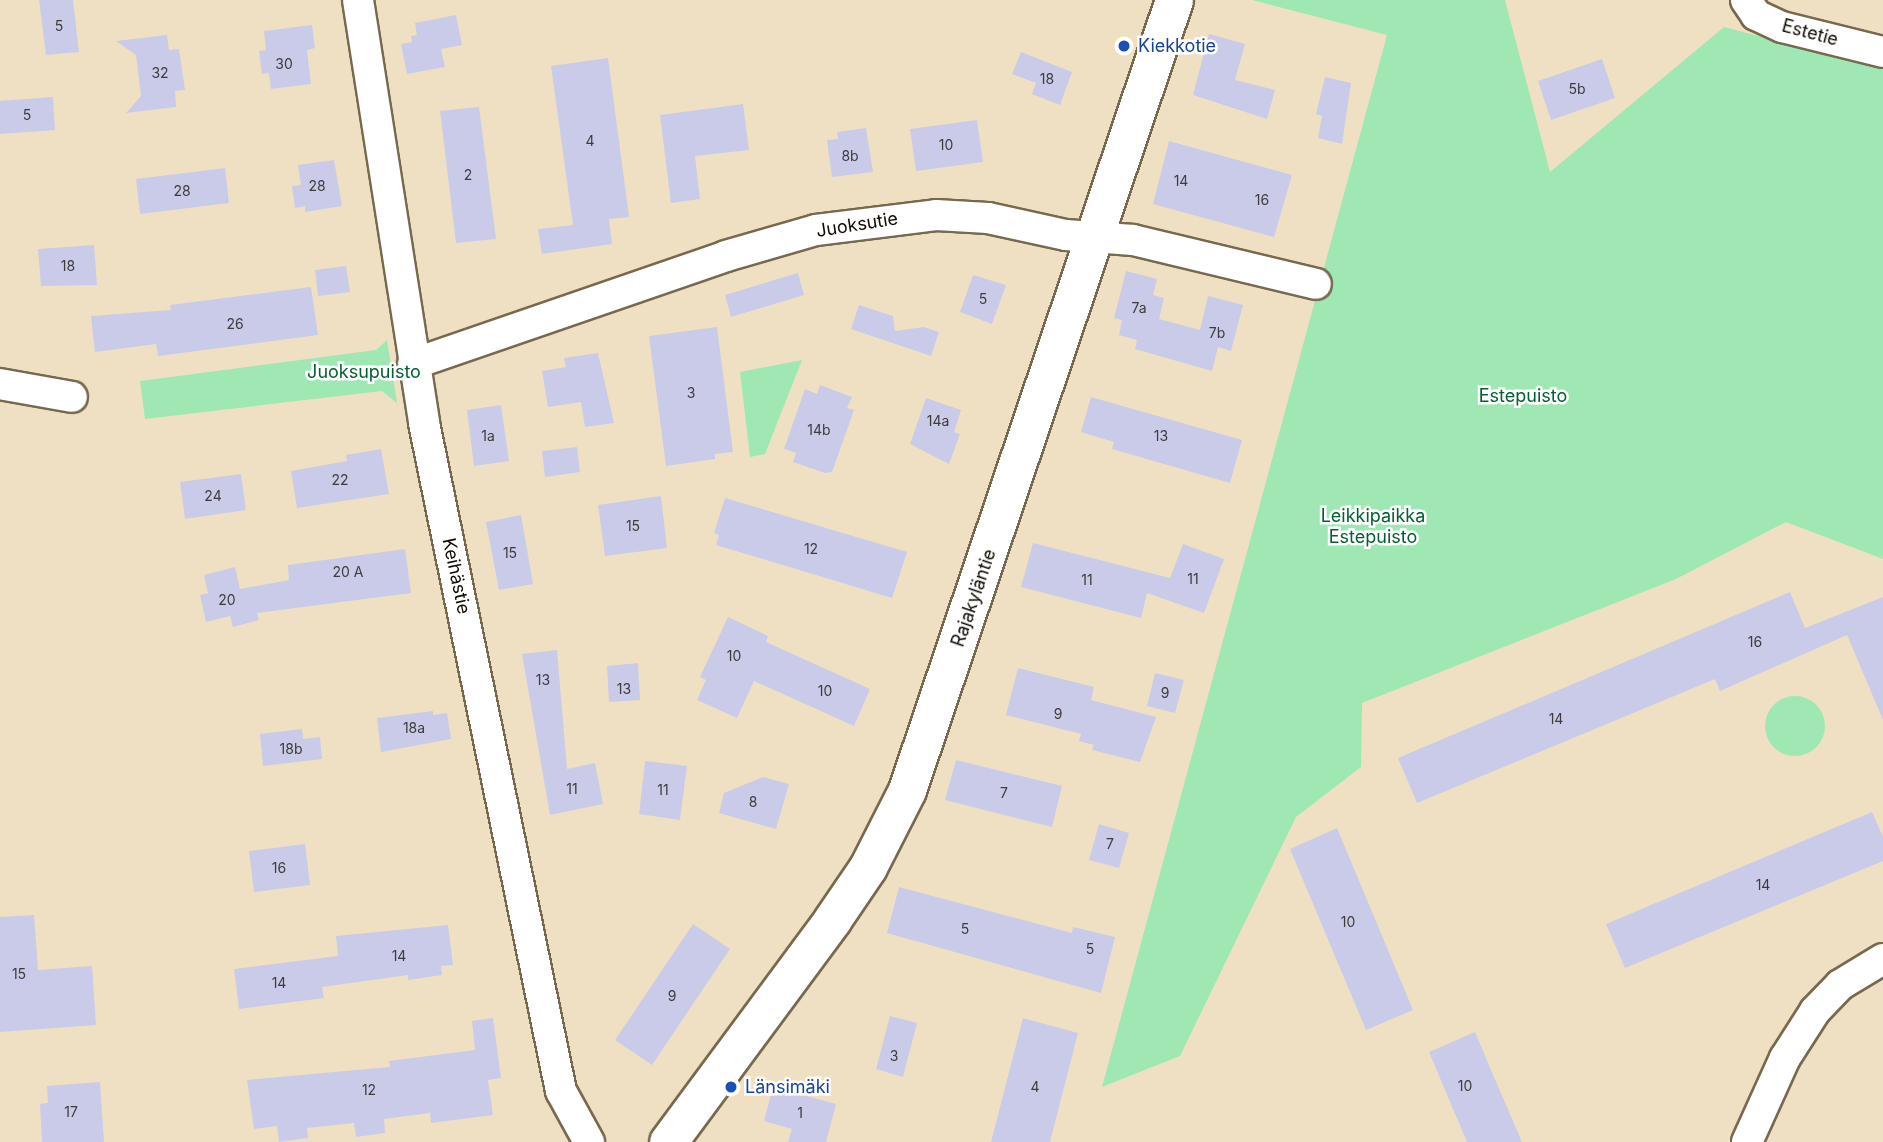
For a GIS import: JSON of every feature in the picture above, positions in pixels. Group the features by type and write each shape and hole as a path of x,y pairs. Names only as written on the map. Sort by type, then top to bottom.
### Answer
{"street":[{"name":"Keihästie","path":"358,0 412,364 561,1091 589,1142"},
{"name":"Rajakyläntie","path":"668,1142 848,896 907,790 1174,0"},
{"name":"Estetie","path":"1746,0 1756,15 1782,27 1883,52"},
{"name":"Juoksutie","path":"412,364 726,256 816,230 936,215 988,218 1096,237 1133,240 1316,284"},
{"path":"0,384 72,397"},
{"path":"1747,1142 1785,1058 1815,1011 1840,985 1883,959"}],"green space":[{"name":"Estepuisto","path":"1252,0 1505,0 1550,172 1724,27 1883,69 1883,559 1786,522 1676,579 1362,703 1361,767 1296,817 1180,1056 1102,1087 1387,35"},
{"name":"Juoksupuisto","path":"387,340 397,403 382,391 145,419 140,381 376,350"},
{"path":"802,360 765,454 750,457 740,372"},
{"path":"1795,696 1812,701 1820,709 1825,726 1820,743 1812,751 1795,756 1778,751 1770,743 1765,726 1770,709 1778,701"}],"building":[{"path":"39,0 73,0 79,52 46,55"},
{"path":"456,15 462,45 441,49 445,67 407,74 401,44 412,42 411,36 417,35 415,23"},
{"path":"312,25 315,48 307,50 311,84 271,89 269,73 262,74 259,51 266,50 264,31"},
{"path":"1209,34 1245,44 1235,80 1275,90 1267,119 1193,95"},
{"path":"167,35 169,50 179,49 185,90 175,91 176,107 126,113 141,96 136,55 116,41"},
{"path":"1021,52 1072,72 1060,105 1032,94 1036,83 1012,74"},
{"path":"608,58 629,217 609,219 612,244 542,254 538,229 573,225 551,66"},
{"path":"1602,59 1615,98 1551,120 1538,81"},
{"path":"1325,77 1351,83 1342,144 1318,138 1322,116 1316,114"},
{"path":"53,97 55,130 0,134 0,101"},
{"path":"743,104 749,150 695,156 700,199 671,203 660,115"},
{"path":"479,107 496,239 456,243 440,111"},
{"path":"977,120 983,162 916,171 910,129"},
{"path":"866,128 873,172 832,177 827,140 838,139 837,132"},
{"path":"1169,141 1292,175 1274,237 1153,204"},
{"path":"334,160 342,206 305,212 305,206 295,208 292,186 301,185 298,165"},
{"path":"225,168 229,203 140,214 136,179"},
{"path":"94,245 97,285 41,286 38,249"},
{"path":"346,266 350,292 318,296 315,270"},
{"path":"1126,271 1157,279 1153,295 1164,298 1159,319 1200,330 1208,296 1243,305 1231,351 1218,347 1212,371 1135,349 1137,340 1119,335 1122,320 1114,318"},
{"path":"798,273 804,295 731,317 725,295"},
{"path":"973,275 1006,285 992,324 960,312"},
{"path":"311,287 318,335 158,356 156,344 95,352 91,316 171,310 170,305"},
{"path":"859,305 893,316 895,331 924,327 939,332 931,356 851,329"},
{"path":"717,327 733,452 715,454 715,459 666,466 649,336"},
{"path":"598,353 614,423 585,427 581,402 548,407 542,371 566,367 564,358"},
{"path":"820,385 852,397 847,408 854,410 832,472 825,473 793,462 796,453 784,449 805,389 817,394"},
{"path":"1091,397 1242,440 1230,483 1112,449 1114,442 1081,432"},
{"path":"926,398 961,410 954,432 960,434 949,464 910,444"},
{"path":"501,405 509,461 474,466 467,410"},
{"path":"577,447 580,472 545,477 542,451"},
{"path":"381,449 389,494 297,508 291,471 347,461 346,455"},
{"path":"241,474 246,510 185,519 180,482"},
{"path":"661,496 667,548 605,556 598,505"},
{"path":"725,498 907,552 892,598 716,545 719,535 714,533"},
{"path":"521,515 533,584 499,590 486,522"},
{"path":"1033,543 1170,578 1183,544 1224,559 1204,613 1147,593 1141,618 1021,587"},
{"path":"405,549 411,593 257,613 259,620 233,627 230,616 206,622 200,595 208,593 204,575 235,567 240,589 289,580 288,565"},
{"path":"1790,592 1805,628 1883,597 1883,720 1847,635 1720,691 1715,679 1417,803 1398,758"},
{"path":"728,617 768,636 766,642 870,689 854,726 754,681 737,718 697,700 706,680 700,677"},
{"path":"557,650 567,769 595,763 603,804 550,815 522,654"},
{"path":"638,663 640,700 609,702 607,666"},
{"path":"1018,668 1094,687 1091,700 1156,717 1140,762 1092,750 1094,745 1079,741 1081,734 1006,715"},
{"path":"1155,673 1184,680 1175,713 1147,706"},
{"path":"433,711 433,715 447,713 451,739 381,752 377,718"},
{"path":"302,729 303,739 320,737 322,759 263,766 260,734"},
{"path":"956,760 1062,786 1052,827 945,800"},
{"path":"645,761 687,766 680,820 639,814"},
{"path":"763,777 789,784 776,829 719,813 724,793"},
{"path":"1872,812 1883,837 1883,861 1625,968 1606,924"},
{"path":"1099,824 1129,833 1119,868 1089,860"},
{"path":"1337,828 1413,1010 1366,1030 1290,849"},
{"path":"305,844 310,885 254,892 249,851"},
{"path":"899,887 1072,933 1073,927 1115,937 1101,993 887,933"},
{"path":"34,915 38,970 92,966 96,1025 0,1032 0,917"},
{"path":"693,924 730,949 652,1065 615,1040"},
{"path":"448,925 453,965 441,966 442,975 408,980 408,975 322,987 324,998 239,1009 234,969 338,956 336,936"},
{"path":"890,1016 917,1023 903,1077 876,1069"},
{"path":"493,1018 501,1078 488,1080 493,1115 431,1123 430,1113 384,1119 385,1133 356,1137 354,1123 307,1128 308,1138 279,1142 277,1126 254,1129 247,1080 390,1067 389,1061 475,1050 472,1021"},
{"path":"1023,1018 1078,1033 1050,1142 991,1142"},
{"path":"1475,1032 1522,1142 1467,1142 1429,1052"},
{"path":"100,1082 104,1142 42,1142 40,1104 48,1103 47,1086"},
{"path":"773,1087 836,1104 826,1142 788,1142 792,1129 764,1121"}],"place":[{"name":"Kiekkotie","path":"1124,46"},
{"name":"Länsimäki","path":"731,1087"}],"park label":[{"name":"Leikkipaikka Estepuisto","path":"1373,527"}]}
